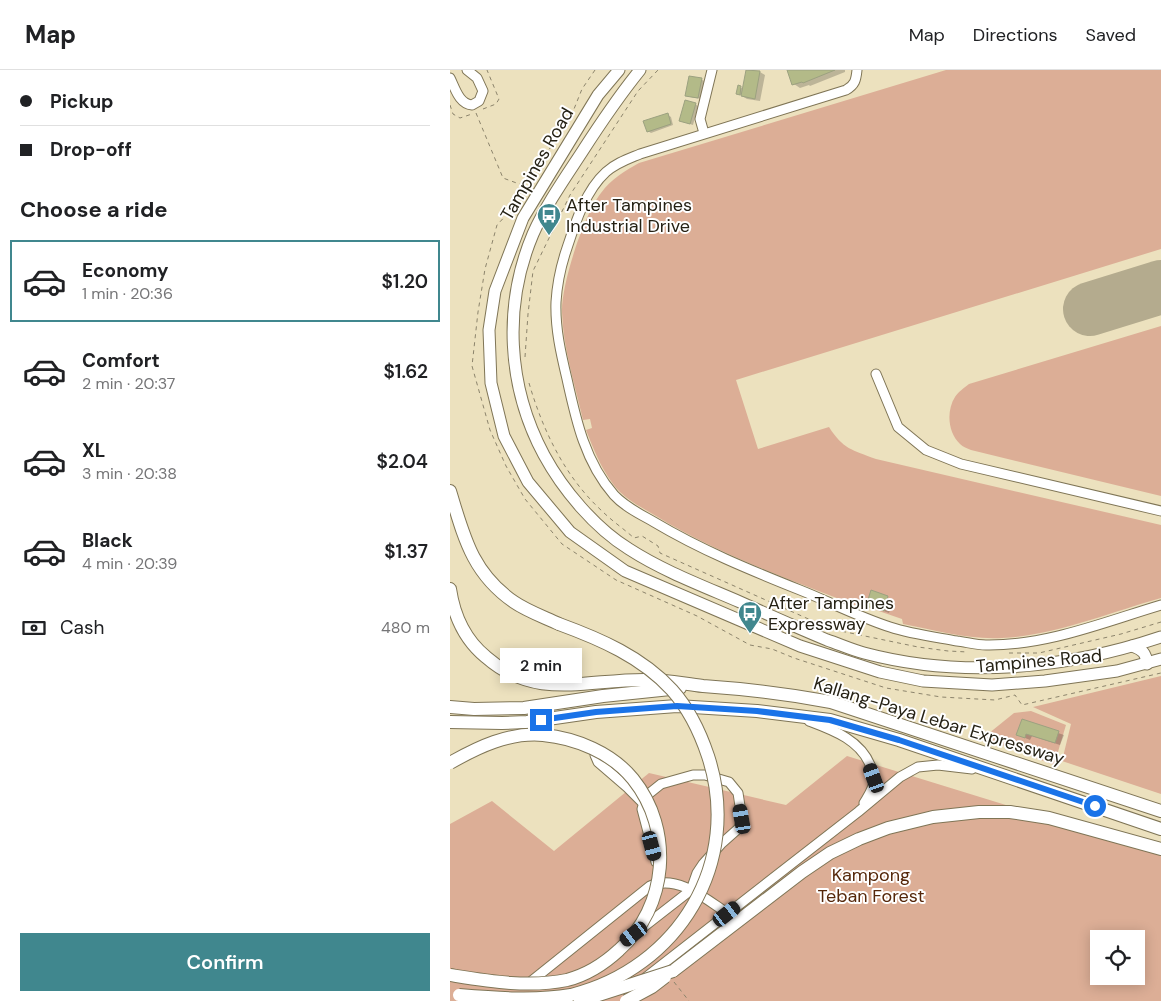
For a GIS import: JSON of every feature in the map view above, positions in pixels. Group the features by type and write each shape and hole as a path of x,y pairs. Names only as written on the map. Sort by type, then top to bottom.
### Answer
{"highway":[{"path":"450,491 463,535 476,564 494,586 515,603 559,624 592,636 642,664 673,691 689,712 702,736 717,794 718,821 709,868 694,905 659,950 633,969 611,980 571,995 534,1000 454,994"},
{"path":"450,588 452,604 462,630 475,649 496,667 515,677 539,684 568,685 650,680 703,686"},
{"path":"450,707 504,710 565,703 603,696 703,686"},
{"name":"Kallang-Paya Lebar Expressway","path":"703,686 785,693 831,702 1161,811"},
{"path":"450,722 502,724 619,710 677,706 757,711 830,720 899,740 1161,829"},
{"path":"450,763 471,751 493,742 515,737 542,735 578,742 607,757 633,779 649,804 657,827 660,856 655,898 646,917 631,940 593,969 568,979 536,983 495,982 450,974"},
{"path":"626,1001 673,975 802,872 830,854 859,839 888,828 953,814 1010,812 1049,818 1161,849"},
{"path":"580,1001 673,975"},
{"path":"454,994 487,1001"}],"main road":[{"name":"Tampines Road","path":"619,70 598,94 523,218 495,291 489,330 491,383 504,436 528,482 570,532 625,570 800,646 880,672 923,681 992,686 1117,671 1161,659"},
{"name":"Tampines Road","path":"639,71 579,156 538,224 522,268 514,298 513,336 518,386 533,434 555,474 588,515 628,549 662,567 798,628 861,652 930,666 1012,667 1088,657 1161,637"},
{"path":"1132,646 1146,654 1147,664"}],"lane":[{"path":"450,78 458,96 465,104 472,105 479,101 483,91 477,78 467,70"},
{"path":"704,134 700,119 712,70"},
{"path":"858,70 853,86 846,90 622,161 606,173 594,186 584,204 570,238 558,277 556,304 557,330 577,426 584,446 602,480 615,497 637,513 688,542 718,557 892,628 937,638 984,645 1034,641 1161,605"},
{"path":"876,374 898,427 926,450 961,464 1161,511"},
{"path":"798,716 836,731 856,744 868,759 874,778 872,791 858,812"},
{"path":"596,749 595,755 598,762 643,803"},
{"path":"635,986 900,777 918,767 938,764 991,772"},
{"path":"450,974 498,984 524,987 559,985 568,982 692,890 703,864 739,828 742,819 738,793 729,782 705,775 693,775 661,784 646,796 642,809 661,882"},
{"path":"524,987 650,886 661,882 675,884 692,890 727,914"}],"path":[{"path":"485,269 497,225 512,210 524,186 570,119 582,89 595,70"},
{"path":"525,358 533,271 570,195 638,91 658,70"},
{"path":"476,112 504,178 524,186"},
{"path":"527,376 538,413 558,455 578,485 602,511 634,538 642,536 658,546 660,553 831,628 918,646 967,652"},
{"path":"1004,653 1039,653 1121,634 1161,622"},
{"path":"1015,695 1022,705 1161,673"},
{"path":"673,975 689,1001"}],"green space":[{"path":"946,70 1161,70 1161,249 736,380 758,449 829,427 839,440 849,448 876,459 1161,525 1161,598 1082,623 1041,633 1002,638 977,638 903,624 902,619 870,608 865,609 732,556 681,530 633,502 613,484 591,444 586,430 592,428 590,419 583,420 565,339 562,312 569,268 594,203 605,188 618,176 639,163"},
{"path":"1161,326 1161,496 971,450 961,445 953,434 949,415 950,409 958,393 969,384"},
{"path":"1161,676 1161,794 1062,761 1071,724 1033,707"},
{"path":"1031,711 1066,725 1054,765 983,738 1014,713"},
{"name":"Kampong Teban Forest","path":"847,756 1161,853 1161,1001 450,1001 450,824 492,801 554,851 649,773 786,805"}],"building":[{"path":"746,70 760,71 755,99 741,96"},
{"path":"787,70 835,70 803,83 792,85"},
{"path":"689,76 702,78 698,98 685,96"},
{"path":"738,85 741,86 740,95 736,94"},
{"path":"685,100 696,103 690,124 679,121"},
{"path":"668,113 671,124 647,132 643,121"},
{"path":"871,590 888,596 884,611 866,606"},
{"path":"1022,719 1059,731 1055,743 1026,734 1025,738 1016,735"}],"runway":[{"path":"1090,309 1161,287"}],"place":[{"name":"After Tampines Industrial Drive","path":"549,236"},
{"name":"After Tampines Expressway","path":"750,634"}],"route":[{"path":"541,720 596,712 677,706 757,711 830,720 899,740 1095,806"}]}
